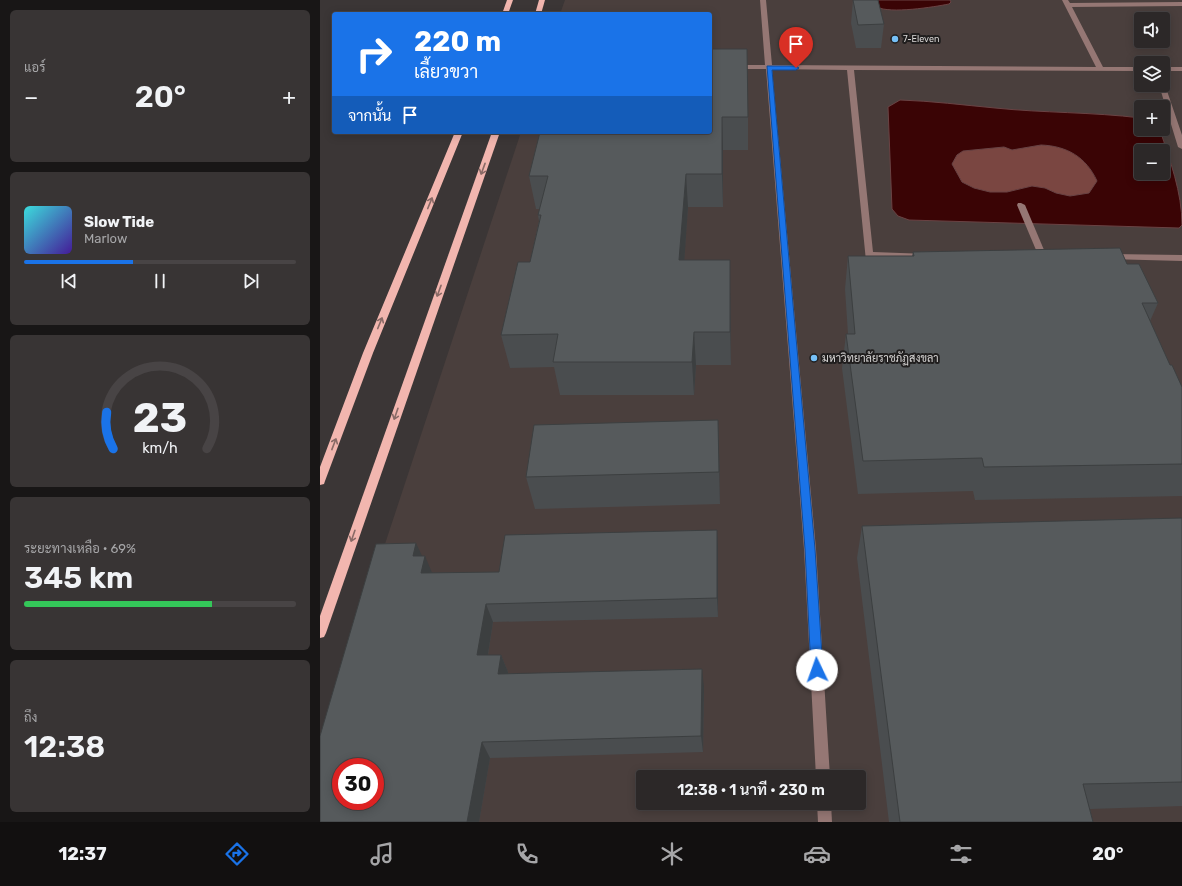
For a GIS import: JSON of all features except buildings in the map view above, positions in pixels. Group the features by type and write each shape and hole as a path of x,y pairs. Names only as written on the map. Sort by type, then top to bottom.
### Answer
{"main road":[{"path":"506,12 510,0"},
{"path":"539,12 542,0"},
{"path":"320,481 368,353 458,134"},
{"path":"320,633 417,352 495,134"}],"street":[{"path":"763,0 810,549 823,770"},
{"path":"1101,69 1066,2 1182,4"},
{"path":"712,68 1134,69"},
{"path":"850,68 871,269"},
{"path":"1170,69 1182,69"},
{"path":"1164,92 1182,147"},
{"path":"1021,205 1043,257"},
{"path":"869,256 933,256"},
{"path":"1105,257 1182,258"},
{"path":"824,810 825,822"}],"shaded area":[{"name":"มหาวิทยาลัยราชภัฏสงขลา","path":"565,0 1182,0 1182,822 320,822 332,771 332,810 384,810 384,758 335,758 385,544 520,134 712,134 712,12 561,12"},
{"path":"871,0 950,0 951,2 949,4 923,8 892,10 877,7"},
{"path":"900,100 1013,110 1134,117 1134,136 1162,136 1164,144 1134,144 1134,180 1170,180 1170,162 1178,189 1182,225 1179,228 909,220 898,216 892,209 888,107","holes":["1041,145 1050,146 1075,154 1087,165 1097,181 1089,193 1070,196 1056,193 1045,188 1032,186 1007,192 990,192 974,188 962,182 952,164 957,155 963,151 1004,147 1012,150"]},
{"path":"1041,145 1067,150 1075,154 1087,165 1097,181 1089,193 1070,196 1056,193 1045,188 1032,186 1007,192 990,192 974,188 962,182 952,164 957,155 963,151 1004,147 1012,150"}],"place":[{"name":"7-Eleven","path":"895,39"},
{"name":"มหาวิทยาลัยราชภัฏสงขลา","path":"814,358"}],"route":[{"path":"796,68 769,68 810,549 817,670"}]}
